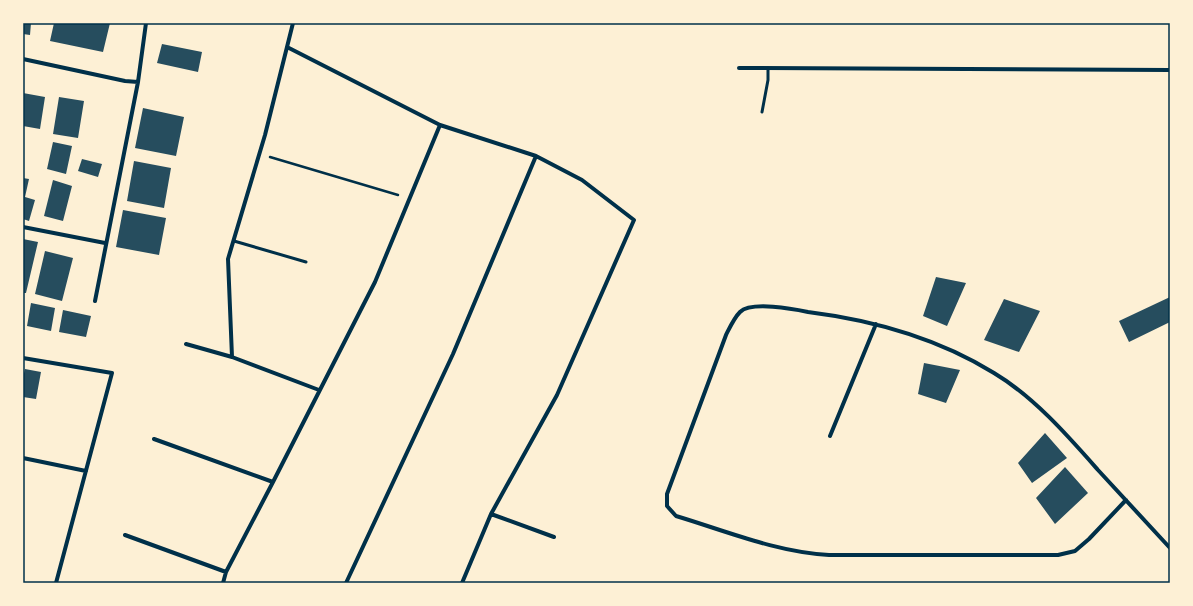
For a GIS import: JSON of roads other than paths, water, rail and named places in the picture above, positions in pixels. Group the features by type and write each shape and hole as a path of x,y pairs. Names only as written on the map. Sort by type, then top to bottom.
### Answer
{"street":[{"path":"95,301 105,243 138,82 146,23"},
{"path":"232,357 228,259 259,154 293,23"},
{"path":"288,47 440,126 536,156 582,180 634,220 557,395 491,514 462,583"},
{"path":"23,59 138,82"},
{"path":"739,68 1170,70"},
{"path":"223,583 226,572 375,282 440,126"},
{"path":"346,583 453,354 536,156"},
{"path":"23,227 105,243"},
{"path":"1126,500 1089,540 1075,551 1058,555 808,554 785,550 676,516 667,506 667,494 723,342 732,324 741,311 755,306 772,307 826,314 876,324 920,339 959,355 995,374 1030,400 1062,429 1170,548"},
{"path":"830,436 876,324"},
{"path":"186,344 232,357 320,390"},
{"path":"23,358 112,374 56,583"},
{"path":"154,440 273,482"},
{"path":"23,458 86,471"},
{"path":"491,514 554,536"},
{"path":"125,535 226,572"}],"lane":[{"path":"762,112 768,80 768,68"},
{"path":"234,241 306,262"}]}
